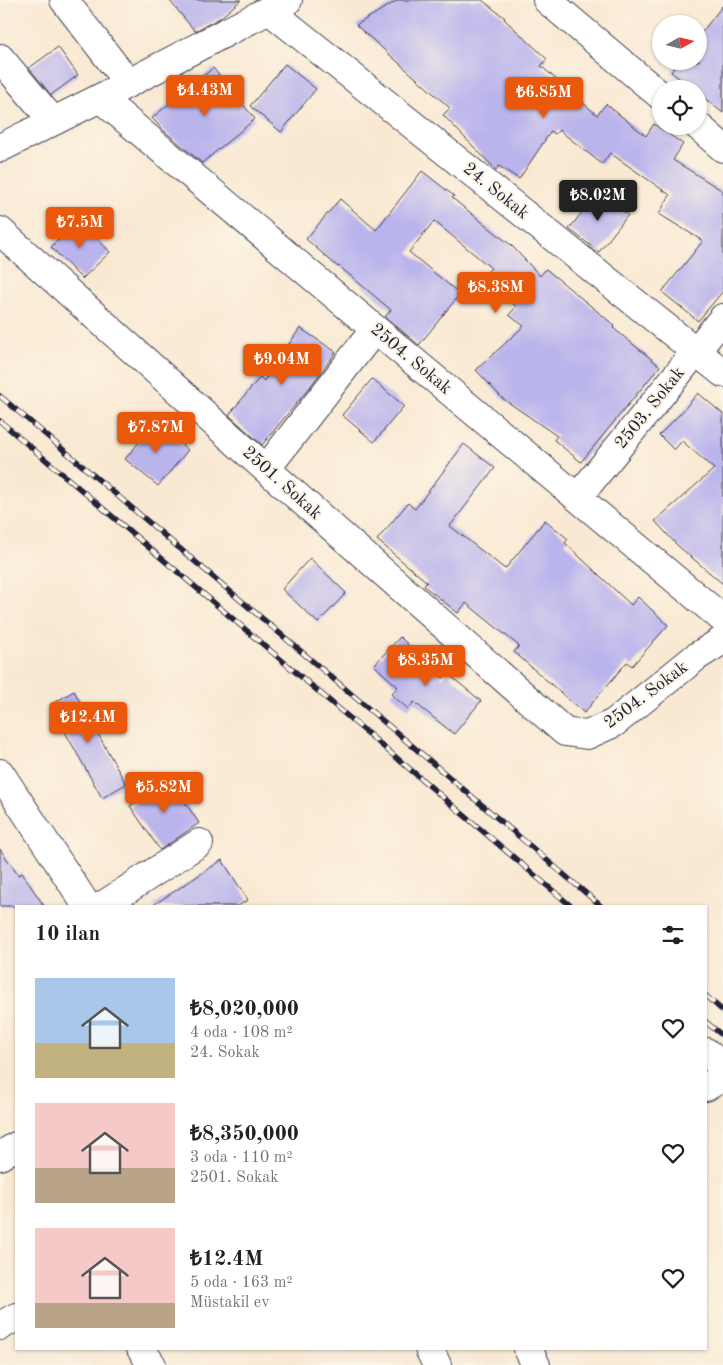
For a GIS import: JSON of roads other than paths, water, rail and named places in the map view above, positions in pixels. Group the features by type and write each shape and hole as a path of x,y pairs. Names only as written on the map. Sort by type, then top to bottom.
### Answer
{"street":[{"path":"64,0 128,83"},
{"path":"548,0 652,88"},
{"path":"0,148 100,98 264,7"},
{"name":"24. Sokak","path":"264,7 723,373"},
{"path":"0,58 53,121"},
{"name":"2504. Sokak","path":"100,98 723,619"},
{"path":"707,134 723,148"},
{"name":"2501. Sokak","path":"0,231 266,469 565,732"},
{"name":"2503. Sokak","path":"578,497 723,318"},
{"path":"266,469 375,329"},
{"name":"2504. Sokak","path":"565,732 586,735 614,723 696,657 723,640"},
{"path":"0,773 86,905"},
{"path":"104,905 199,843"},
{"path":"707,1053 723,1067"},
{"path":"707,1086 723,1077"},
{"path":"0,1156 15,1147"},
{"path":"0,1326 15,1318"},
{"path":"142,1350 152,1365"},
{"path":"430,1350 437,1365"}],"railway":[{"path":"0,396 600,905"},
{"path":"0,421 570,905"},
{"path":"707,997 723,1011"},
{"path":"707,1023 723,1036"}]}
